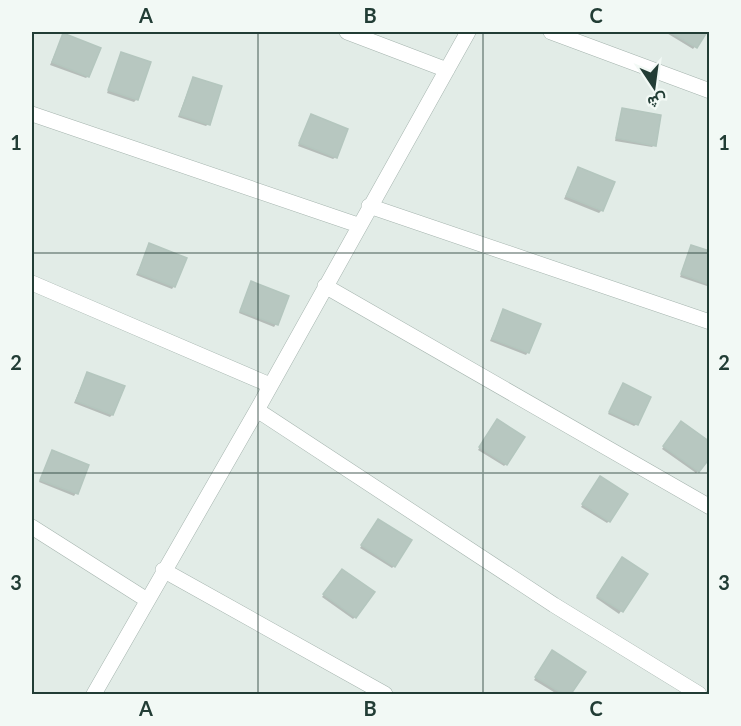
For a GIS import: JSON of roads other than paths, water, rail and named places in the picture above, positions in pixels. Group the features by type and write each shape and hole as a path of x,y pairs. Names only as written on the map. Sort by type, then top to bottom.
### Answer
{"street":[{"path":"347,32 447,70"},
{"path":"94,694 163,570 257,410 358,225 468,32"},
{"path":"551,32 710,91"},
{"path":"32,114 358,225"},
{"path":"369,206 710,322"},
{"path":"32,283 270,385"},
{"path":"325,286 710,507"},
{"path":"257,410 554,605 699,694"},
{"path":"32,527 147,600"},
{"path":"163,570 385,694"}]}
